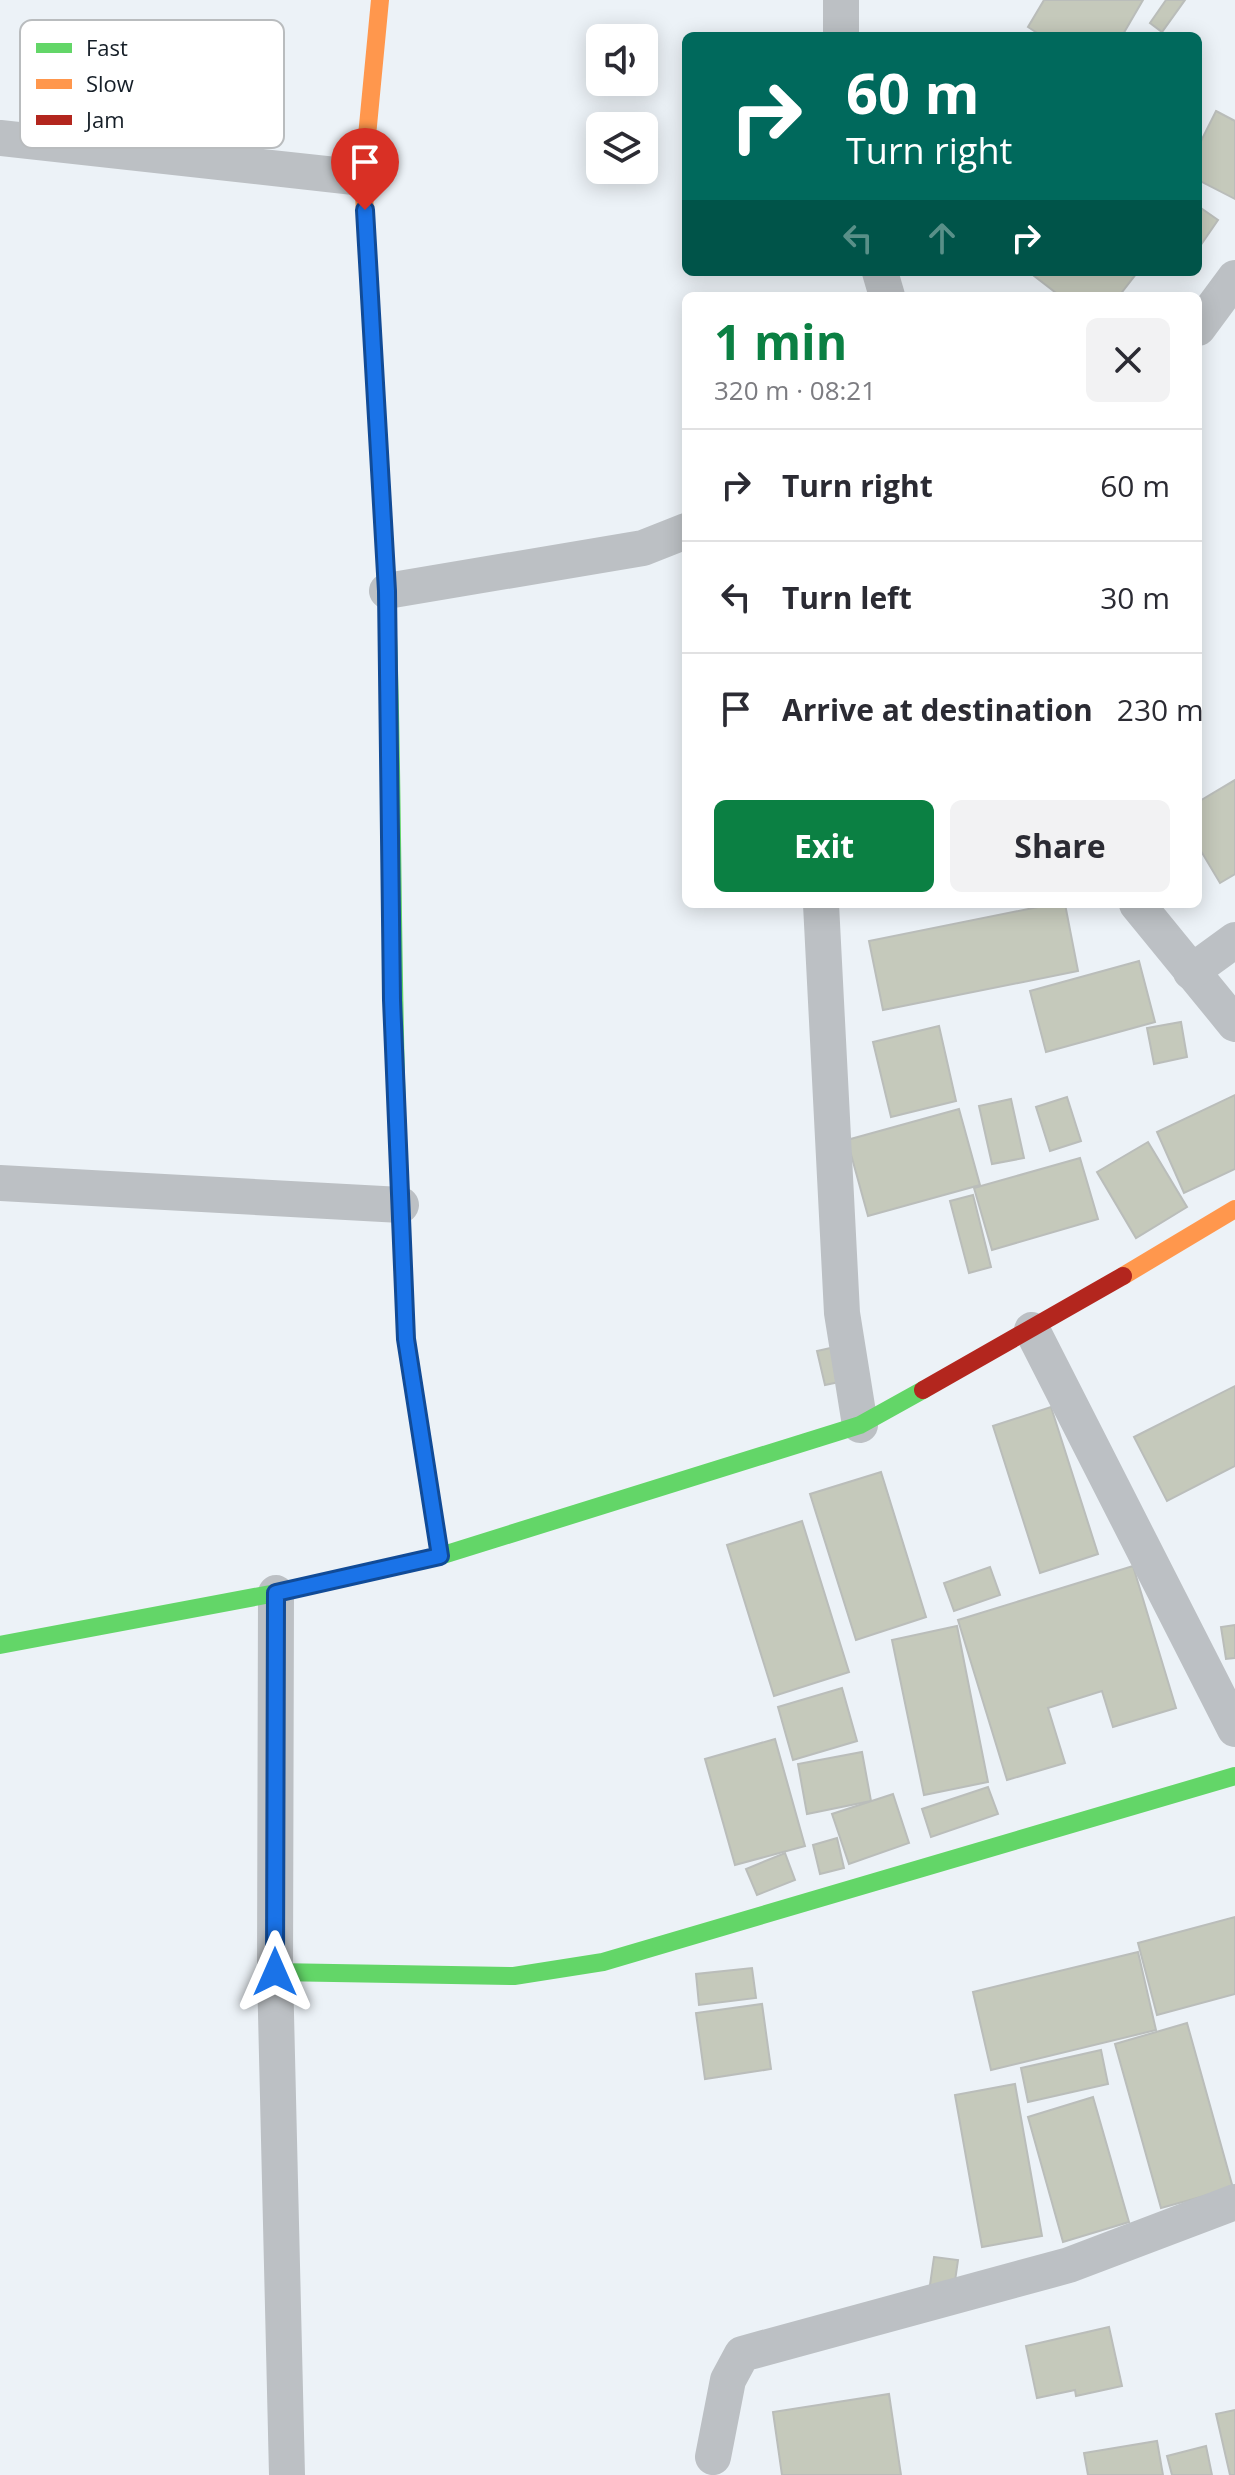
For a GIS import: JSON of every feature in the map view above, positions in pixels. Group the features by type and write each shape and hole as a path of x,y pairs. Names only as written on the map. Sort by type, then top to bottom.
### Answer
{"street":[{"path":"380,0 363,178 387,591 392,1000 406,1339 440,1556"},
{"path":"841,0 841,32"},
{"path":"0,138 20,140"},
{"path":"91,148 363,178"},
{"path":"1202,323 1235,278"},
{"path":"387,591 643,548 682,533"},
{"path":"821,908 842,1313 860,1425"},
{"path":"1140,908 1235,1024"},
{"path":"1191,972 1235,940"},
{"path":"0,1183 401,1205"},
{"path":"0,1645 276,1593 440,1556 860,1425 1032,1330 1235,1209"},
{"path":"1032,1330 1235,1729"},
{"path":"276,1593 275,1972 287,2475"},
{"path":"275,1972 514,1976 603,1962 1235,1776"},
{"path":"713,2457 728,2380 742,2354 1069,2265 1235,2202"}],"building":[{"path":"1044,0 1143,0 1124,32 1036,32 1028,27"},
{"path":"1166,0 1185,0 1162,32 1150,23"},
{"path":"1216,111 1235,121 1235,199 1202,182 1202,139"},
{"path":"1202,209 1218,220 1202,243"},
{"path":"1034,276 1134,276 1122,292 1055,292"},
{"path":"1235,780 1235,874 1220,883 1202,853 1202,800"},
{"path":"1033,908 1066,908 1078,971 883,1010 869,941"},
{"path":"1139,961 1155,1022 1046,1052 1030,991"},
{"path":"1181,1022 1187,1057 1154,1064 1147,1028"},
{"path":"939,1026 956,1101 891,1117 873,1042"},
{"path":"1235,1095 1235,1169 1184,1193 1157,1132"},
{"path":"1067,1097 1081,1141 1050,1151 1036,1107"},
{"path":"1011,1099 1024,1158 992,1164 979,1106"},
{"path":"959,1109 980,1185 868,1216 847,1140"},
{"path":"1148,1142 1187,1207 1136,1238 1097,1172"},
{"path":"1080,1158 1098,1219 992,1250 974,1188"},
{"path":"973,1195 991,1267 969,1273 950,1201"},
{"path":"844,1345 853,1379 825,1385 817,1351"},
{"path":"1235,1386 1235,1466 1167,1501 1134,1437"},
{"path":"1051,1407 1098,1554 1040,1573 993,1426"},
{"path":"881,1472 926,1617 856,1640 810,1494"},
{"path":"802,1521 849,1672 774,1696 727,1545"},
{"path":"1133,1566 1176,1708 1113,1727 1102,1691 1048,1708 1065,1763 1007,1780 958,1620"},
{"path":"990,1567 1000,1595 954,1611 944,1583"},
{"path":"1235,1625 1235,1658 1226,1659 1221,1627"},
{"path":"957,1626 988,1782 924,1795 892,1640"},
{"path":"842,1688 857,1741 793,1760 778,1707"},
{"path":"775,1739 805,1846 735,1865 705,1759"},
{"path":"862,1752 871,1801 807,1814 798,1764"},
{"path":"988,1787 998,1814 931,1837 922,1809"},
{"path":"893,1794 909,1843 849,1864 832,1814"},
{"path":"837,1838 844,1868 820,1874 813,1845"},
{"path":"785,1853 795,1880 757,1895 746,1869"},
{"path":"1235,1917 1235,1994 1157,2015 1138,1943"},
{"path":"1138,1952 1156,2030 991,2070 973,1992"},
{"path":"752,1968 756,1998 699,2005 696,1974"},
{"path":"762,2004 771,2069 705,2079 696,2013"},
{"path":"1187,2023 1233,2188 1161,2208 1115,2044"},
{"path":"1101,2050 1108,2084 1028,2102 1021,2068"},
{"path":"1015,2084 1042,2236 982,2247 955,2095"},
{"path":"1093,2097 1129,2222 1063,2242 1028,2117"},
{"path":"934,2257 958,2260 954,2288 930,2285"},
{"path":"1109,2327 1122,2386 1076,2396 1075,2390 1037,2398 1026,2346"},
{"path":"889,2394 901,2475 782,2475 773,2412"},
{"path":"1235,2410 1235,2475 1230,2475 1216,2414"},
{"path":"1157,2441 1163,2475 1088,2475 1084,2453"},
{"path":"1206,2446 1212,2475 1172,2475 1167,2456"}],"traffic: fast":[{"path":"383,517 399,1174"},
{"path":"0,1645 276,1593 440,1556 860,1425 923,1390"},
{"path":"275,1972 514,1976 603,1962 1235,1776"}],"traffic: slow":[{"path":"380,0 363,178 383,517"},
{"path":"1123,1276 1235,1209"}],"traffic: jam":[{"path":"399,1174 406,1339 440,1556"},
{"path":"923,1390 1123,1276"}],"route":[{"path":"275,1972 276,1593 440,1556 406,1339 392,1000 387,591 365,210"}]}
